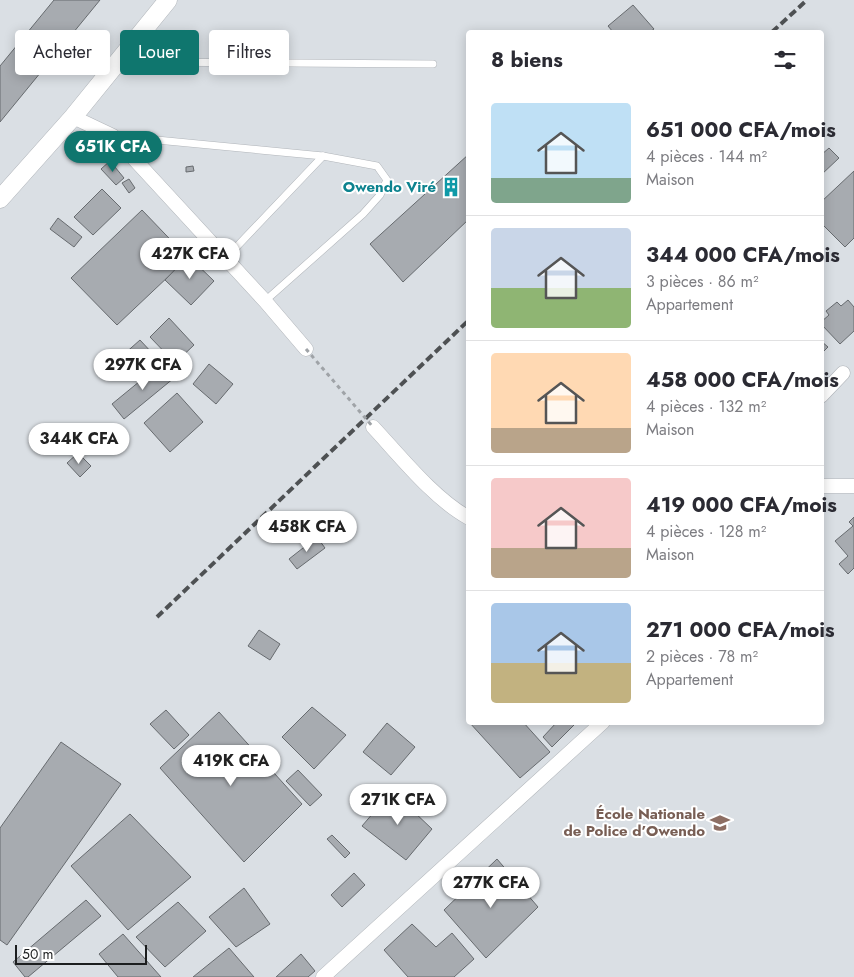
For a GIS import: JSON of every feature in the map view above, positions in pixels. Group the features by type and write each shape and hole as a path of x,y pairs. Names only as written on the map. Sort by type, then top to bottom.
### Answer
{"street":[{"path":"0,199 74,117 168,0"},
{"path":"74,117 113,136 306,349"},
{"path":"824,393 843,373"},
{"path":"373,427 439,496 466,516"},
{"path":"824,486 854,486"},
{"path":"323,977 600,725"}],"lane":[{"path":"118,62 432,64"},
{"path":"113,136 323,156 377,166 387,180 380,196 363,214 264,301"},
{"path":"225,260 323,156"}],"path":[{"path":"306,349 373,427"}],"building":[{"path":"54,0 100,0 75,30 29,30"},
{"path":"633,5 654,29 611,30 608,26"},
{"path":"15,48 15,75 39,75 0,122 0,66"},
{"path":"829,148 839,158 824,172 824,152"},
{"name":"Owendo Viré","path":"466,157 466,222 403,282 370,244"},
{"path":"110,161 124,178 116,185 101,169"},
{"path":"193,166 194,171 186,172 186,167"},
{"path":"854,171 854,238 845,247 824,226 824,199"},
{"path":"129,179 135,188 129,193 122,183"},
{"path":"102,189 121,208 93,235 74,217"},
{"path":"142,210 188,258 117,325 71,278"},
{"path":"58,218 82,237 74,247 50,229"},
{"path":"188,256 214,281 191,305 165,280"},
{"path":"848,300 854,307 854,331 840,344 824,327 824,319 829,315 826,311 837,302 841,306"},
{"path":"169,318 194,345 175,363 150,337"},
{"path":"140,340 153,354 127,377 114,363"},
{"path":"162,363 174,378 124,419 112,404"},
{"path":"209,364 233,384 216,404 193,384"},
{"path":"177,393 203,422 170,452 144,423"},
{"path":"66,427 78,441 64,453 52,441"},
{"path":"78,453 91,466 80,477 67,463"},
{"path":"854,517 854,568 848,574 839,564 848,556 835,541 853,526 849,522"},
{"path":"317,537 325,548 297,569 289,559"},
{"path":"259,630 280,644 270,660 248,646"},
{"path":"312,707 346,735 314,769 282,737"},
{"path":"166,710 189,735 174,749 150,724"},
{"path":"219,712 302,804 244,862 160,768"},
{"path":"387,723 415,747 391,775 363,752"},
{"path":"472,725 526,725 550,752 520,778"},
{"path":"554,725 574,725 552,747 543,737"},
{"path":"61,742 121,784 7,945 0,940 0,828"},
{"path":"298,770 322,795 310,806 286,781"},
{"path":"392,791 432,829 406,860 362,826"},
{"path":"130,814 191,877 128,930 71,866"},
{"path":"332,835 350,853 345,858 327,839"},
{"path":"497,859 538,907 486,958 444,910"},
{"path":"354,873 365,885 342,907 331,895"},
{"path":"244,888 270,924 236,947 209,917"},
{"path":"86,900 101,916 28,977 25,977 13,962"},
{"path":"178,902 206,931 165,967 136,937"},
{"path":"412,924 436,947 452,933 474,959 454,977 408,977 384,950"},
{"path":"123,934 161,977 118,977 99,954"},
{"path":"229,948 254,977 193,977"},
{"path":"301,954 315,971 308,977 276,977"}],"railway":[{"path":"774,30 807,0"},
{"path":"157,617 466,323"}],"place":[{"name":"Owendo Viré","path":"451,187"},
{"name":"École Nationale de Police d’Owendo","path":"720,823"}]}
